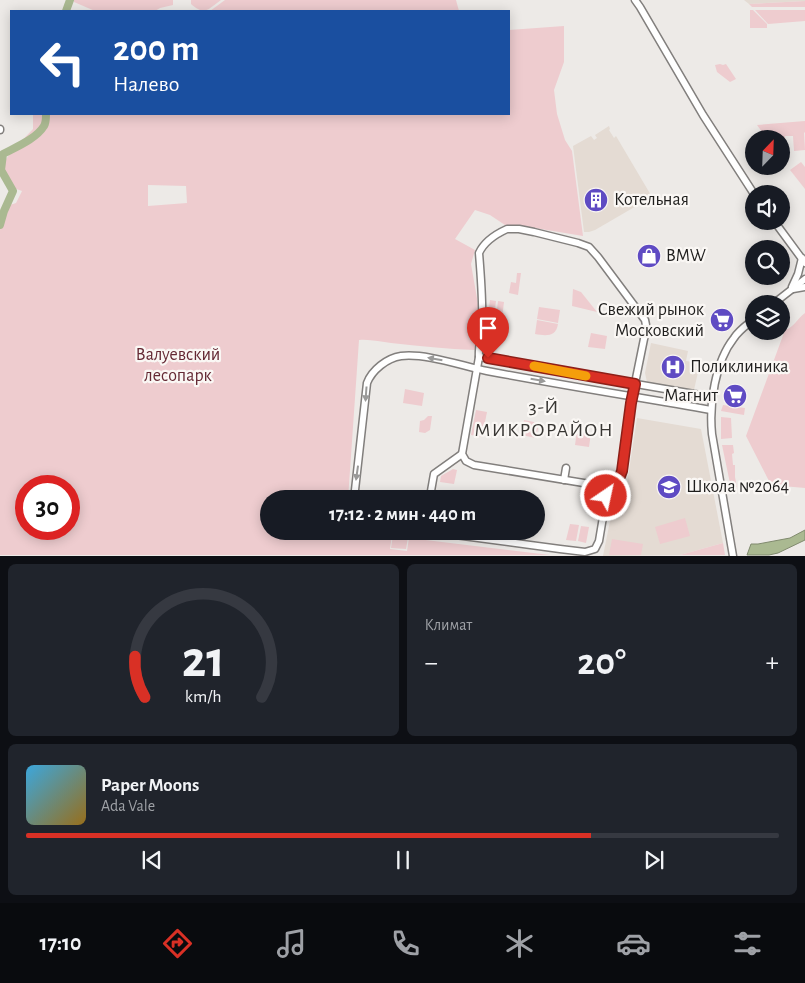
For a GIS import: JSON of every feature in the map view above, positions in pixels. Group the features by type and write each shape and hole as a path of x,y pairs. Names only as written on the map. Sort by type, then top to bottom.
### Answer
{"street":[{"path":"635,0 703,115 748,185"},
{"path":"507,229 519,229 585,245 594,252 645,320 646,325 621,473 616,482 608,487 474,465 466,461 462,454 478,357 482,333 483,307 480,253 482,247 497,234 507,229"},
{"path":"781,230 803,260 790,290"},
{"path":"784,295 805,279"},
{"path":"790,290 805,287"},
{"path":"734,556 712,434 711,410 717,376 726,351 733,339 745,327"},
{"path":"355,490 367,383 371,375 381,364 393,357 409,356 444,361 476,369 711,410"},
{"path":"478,357 706,396 712,400"},
{"path":"431,490 434,474 462,454"},
{"path":"564,480 566,468"},
{"path":"491,540 585,552 591,551 596,548 599,542 608,487"}],"shaded area":[{"path":"744,0 805,0 805,1 749,4"},
{"path":"609,126 609,130 614,138 616,136 652,197 642,203 640,199 636,201 638,205 595,230 584,232 573,146 591,136 594,140 597,138 595,135"},
{"name":"Поликлиника","path":"651,343 688,351 686,361 700,363 694,390 647,382 645,373"},
{"name":"Школа №2064","path":"637,418 701,429 723,543 680,555 603,556 614,501 627,484"},
{"path":"805,530 805,540 778,553 747,555 751,544 790,538"}],"green space":[{"path":"74,0 173,0 173,5 157,10 93,10 74,2"},
{"path":"191,0 221,0 206,10 200,10 191,4"},
{"path":"225,0 456,0 459,10 211,10"},
{"path":"805,1 805,7 752,7 749,4"},
{"path":"750,10 753,10 767,24 767,28 750,28"},
{"path":"755,10 805,10 805,21 768,24"},
{"name":"Валуевский лесопарк","path":"564,26 564,62 554,90 557,114 565,140 572,151 583,236 523,226 505,225 490,215 475,210 455,239 475,250 471,264 478,304 475,350 359,340 349,490 260,490 260,540 391,540 390,549 407,551 409,540 426,540 550,555 0,555 0,213 7,206 16,203 22,191 8,186 0,167 33,129 33,115 510,115 510,30","holes":["148,185 186,186 187,203 148,206"]},
{"path":"726,64 736,79 730,82 717,72 715,65"},
{"path":"805,121 805,150 794,151 793,136 790,136 790,130 761,130 757,125"},
{"path":"801,162 805,167 805,189 790,170"},
{"path":"517,273 521,273 518,295 509,293 511,282 516,283"},
{"path":"573,289 581,292 597,312 572,306"},
{"path":"490,300 496,301 494,317 488,316"},
{"path":"498,301 504,302 502,318 496,317"},
{"path":"539,307 560,310 558,323 537,319"},
{"path":"805,313 805,488 771,485 746,436 781,340 790,340 791,327"},
{"path":"537,320 558,324 557,328 550,335 535,334"},
{"path":"591,333 607,336 605,349 588,347"},
{"path":"405,389 424,393 422,406 403,403"},
{"path":"723,405 745,408 744,415 721,411"},
{"path":"476,410 487,412 482,437 471,435"},
{"path":"428,416 432,416 430,430 425,433 419,432 420,421"},
{"path":"721,417 731,418 732,438 721,439"},
{"path":"524,420 539,423 536,438 521,435"},
{"path":"577,431 591,433 589,447 575,445"},
{"path":"722,445 733,445 733,465 735,465 737,487 731,488"},
{"path":"453,469 457,470 454,484 440,482 441,476"},
{"path":"685,518 690,536 660,544 655,527"},
{"path":"570,524 579,525 576,541 566,540"},
{"path":"581,526 589,527 586,543 578,541"},
{"path":"612,539 643,544 641,555 609,555"},
{"path":"392,540 408,540 406,549 391,548"},
{"path":"723,543 725,555 680,555"}],"waterway":[{"path":"66,10 70,0"},
{"path":"0,225 13,191 1,170 3,154 36,135 45,125 46,115"}],"slow traffic":[{"path":"534,366 586,376"}],"place":[{"name":"Котельная","path":"596,200"},
{"name":"BMW","path":"649,256"},
{"name":"Свежий рынок Московский","path":"722,320"},
{"name":"Поликлиника","path":"673,367"},
{"name":"Магнит","path":"735,396"},
{"name":"Школа №2064","path":"669,487"}],"district":[{"name":"3-Й МИКРОРАЙОН","path":"544,418"}],"route":[{"path":"488,358 635,384 622,471 616,482 608,487 606,496"}]}
